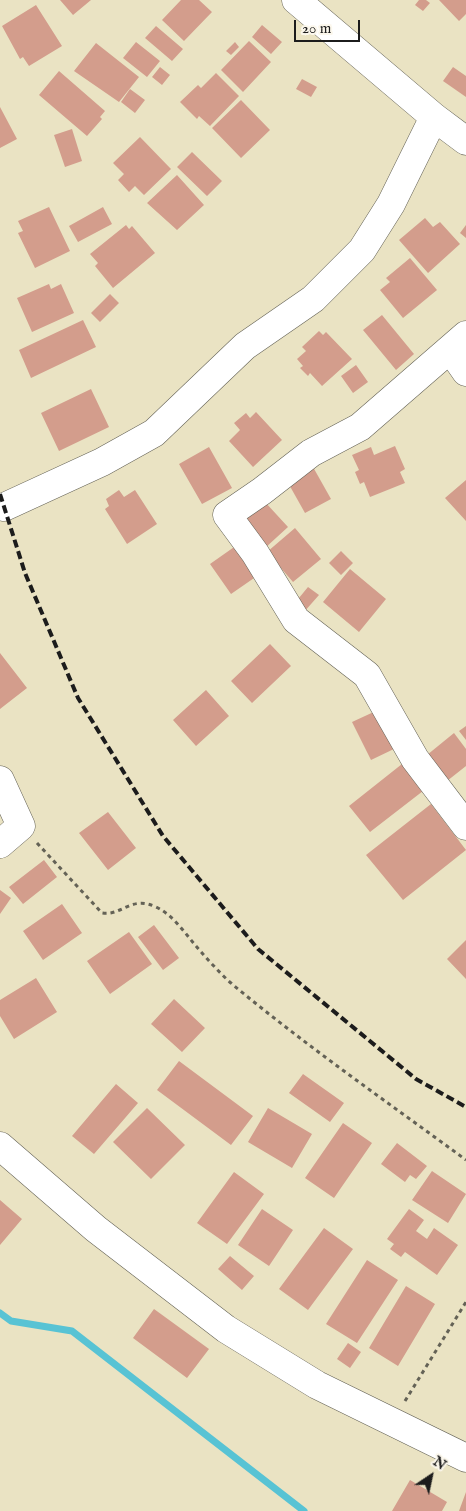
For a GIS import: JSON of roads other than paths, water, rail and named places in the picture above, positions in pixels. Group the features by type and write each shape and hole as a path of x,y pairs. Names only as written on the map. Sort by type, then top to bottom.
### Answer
{"street":[{"path":"296,0 434,117 466,141"},
{"path":"4,507 102,462 154,433 246,346 313,299 362,250 391,204 434,117"},
{"path":"461,340 459,362 466,372"},
{"path":"461,340 360,426 311,453 227,515 255,553 296,620 367,675 415,759 466,826"},
{"path":"0,780 22,826 0,844"},
{"path":"0,1146 96,1229 226,1329 317,1385 391,1423 466,1458"}],"waterway":[{"path":"0,1313 11,1321 72,1331 304,1511"}],"railway":[{"path":"0,494 25,573 78,698 163,836 258,949 416,1079 466,1107"}]}
